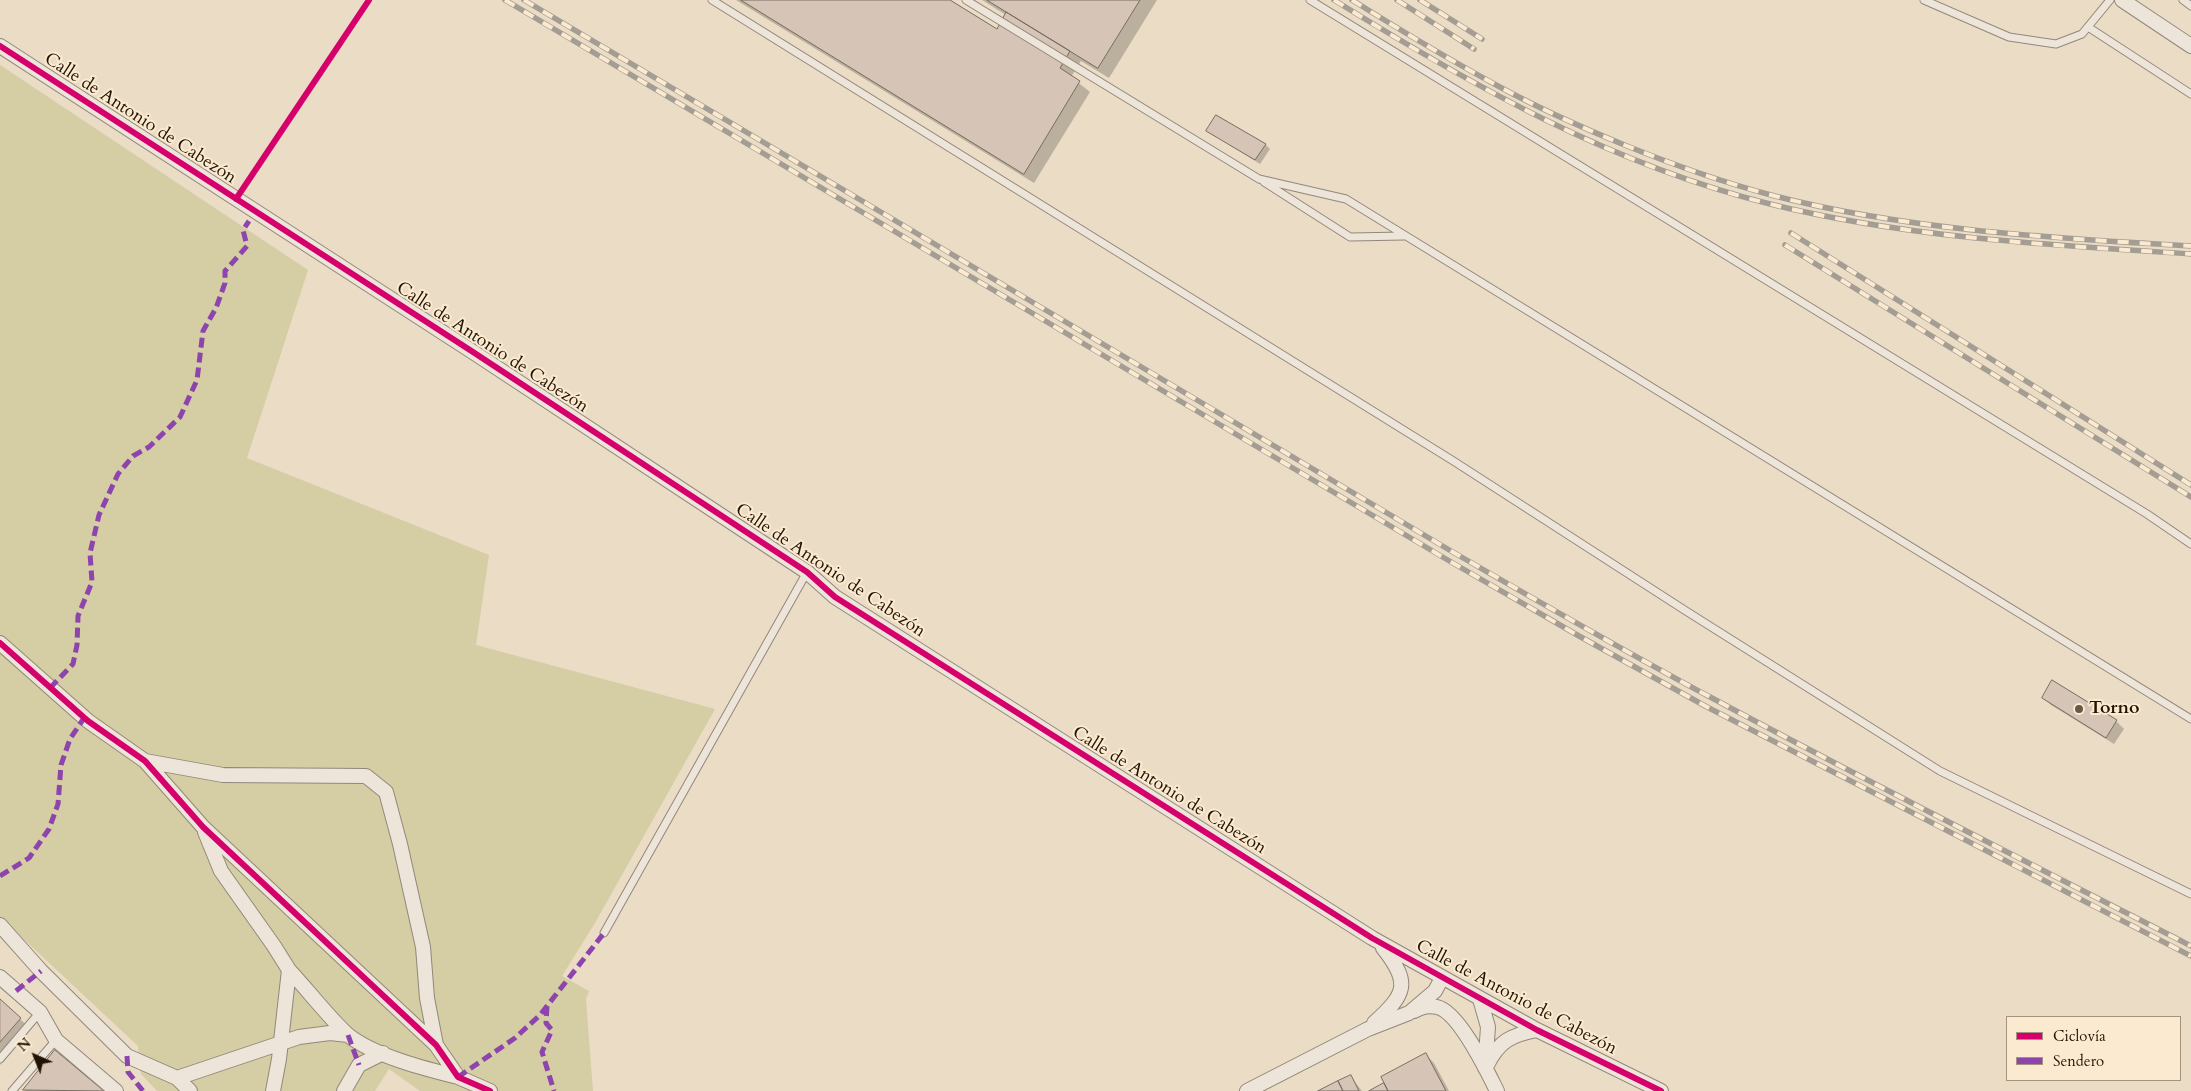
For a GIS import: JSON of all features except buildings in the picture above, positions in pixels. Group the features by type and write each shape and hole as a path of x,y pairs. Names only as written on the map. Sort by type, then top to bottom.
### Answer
{"street":[{"path":"2122,0 2191,46"},
{"name":"Calle de Antonio de Cabezón","path":"0,46 808,572 835,597 1378,942 1537,1030 1661,1091"},
{"path":"0,643 88,721 145,761 203,827 436,1045 458,1077"},
{"path":"145,761 223,775 366,776 386,792 400,844 423,947 427,998 436,1045"},
{"path":"203,827 221,871 289,970 348,1035 367,1046 411,1065 458,1077 490,1091"},
{"path":"0,925 41,971 127,1056 177,1078 190,1091"},
{"path":"1368,1029 1389,1009 1398,996 1402,985 1401,973 1396,964 1378,942"},
{"path":"273,1091 281,1043 289,970"},
{"path":"0,976 40,1012 56,1040 116,1091"},
{"path":"1409,1013 1435,991 1442,978"},
{"path":"1480,999 1488,1027 1485,1068"},
{"path":"1247,1091 1368,1029 1426,1006 1438,1007 1448,1012 1455,1020 1497,1091"},
{"path":"1485,1068 1493,1053 1504,1041 1516,1034 1537,1030"},
{"path":"177,1078 298,1037 330,1033 348,1035"},
{"path":"344,1091 359,1065 382,1052"}],"lane":[{"path":"712,0 1455,462 1940,771 2191,894"},
{"path":"966,0 1259,179 1350,237 1405,236"},
{"path":"1310,0 2147,514 2191,544"},
{"path":"1924,0 2009,37 2056,44 2082,34 2110,0"},
{"path":"2183,0 2191,6"},
{"path":"2088,27 2191,94"},
{"path":"1259,179 1346,199 2191,719"},
{"path":"604,933 808,572"},
{"path":"0,1059 40,1012"},
{"path":"12,1091 56,1040"}],"shaded area":[{"path":"0,65 308,270 247,458 489,555 476,645 715,709 595,923 562,976 589,991 586,999 593,1091 420,1091 389,1069 375,1091 157,1091 141,1074 138,1046 0,917"}],"railway":[{"path":"505,0 1446,559 1579,636 1707,707 2191,956"},
{"path":"524,0 1451,551 1581,626 1831,761 2191,946"},
{"path":"1334,0 1438,63 1544,119 1598,145 1711,187 1770,204 1874,225 2032,243 2191,254"},
{"path":"1352,0 1461,65 1546,110 1645,153 1698,173 1753,190 1822,207 1874,217 1980,231 2191,246"},
{"path":"1397,0 1474,49"},
{"path":"1420,0 1482,39"},
{"path":"1791,233 2191,485"},
{"path":"1785,245 2191,497"}],"marked path":[{"path":"50,688 73,664 77,645 78,616 92,582 90,553 99,515 118,474 133,456 149,447 180,417 197,380 203,331 216,308 225,283 225,271 247,246 243,230 249,221"},
{"path":"0,876 29,858 49,829 58,804 61,765 70,739 84,718"},
{"path":"458,1077 515,1038 540,1015 604,933"},
{"path":"16,991 41,971"},
{"path":"547,1006 546,1023 552,1030 542,1052 554,1091"},
{"path":"348,1035 359,1065"},
{"path":"127,1056 128,1072 143,1091"}],"cycle path":[{"path":"236,199 369,0"},
{"path":"0,46 473,352 807,572 835,597 1372,938 1537,1030 1661,1091"},
{"path":"0,643 88,721 145,761 203,827 436,1045 458,1077 490,1091"}],"place":[{"name":"Torno","path":"2079,709"}]}
